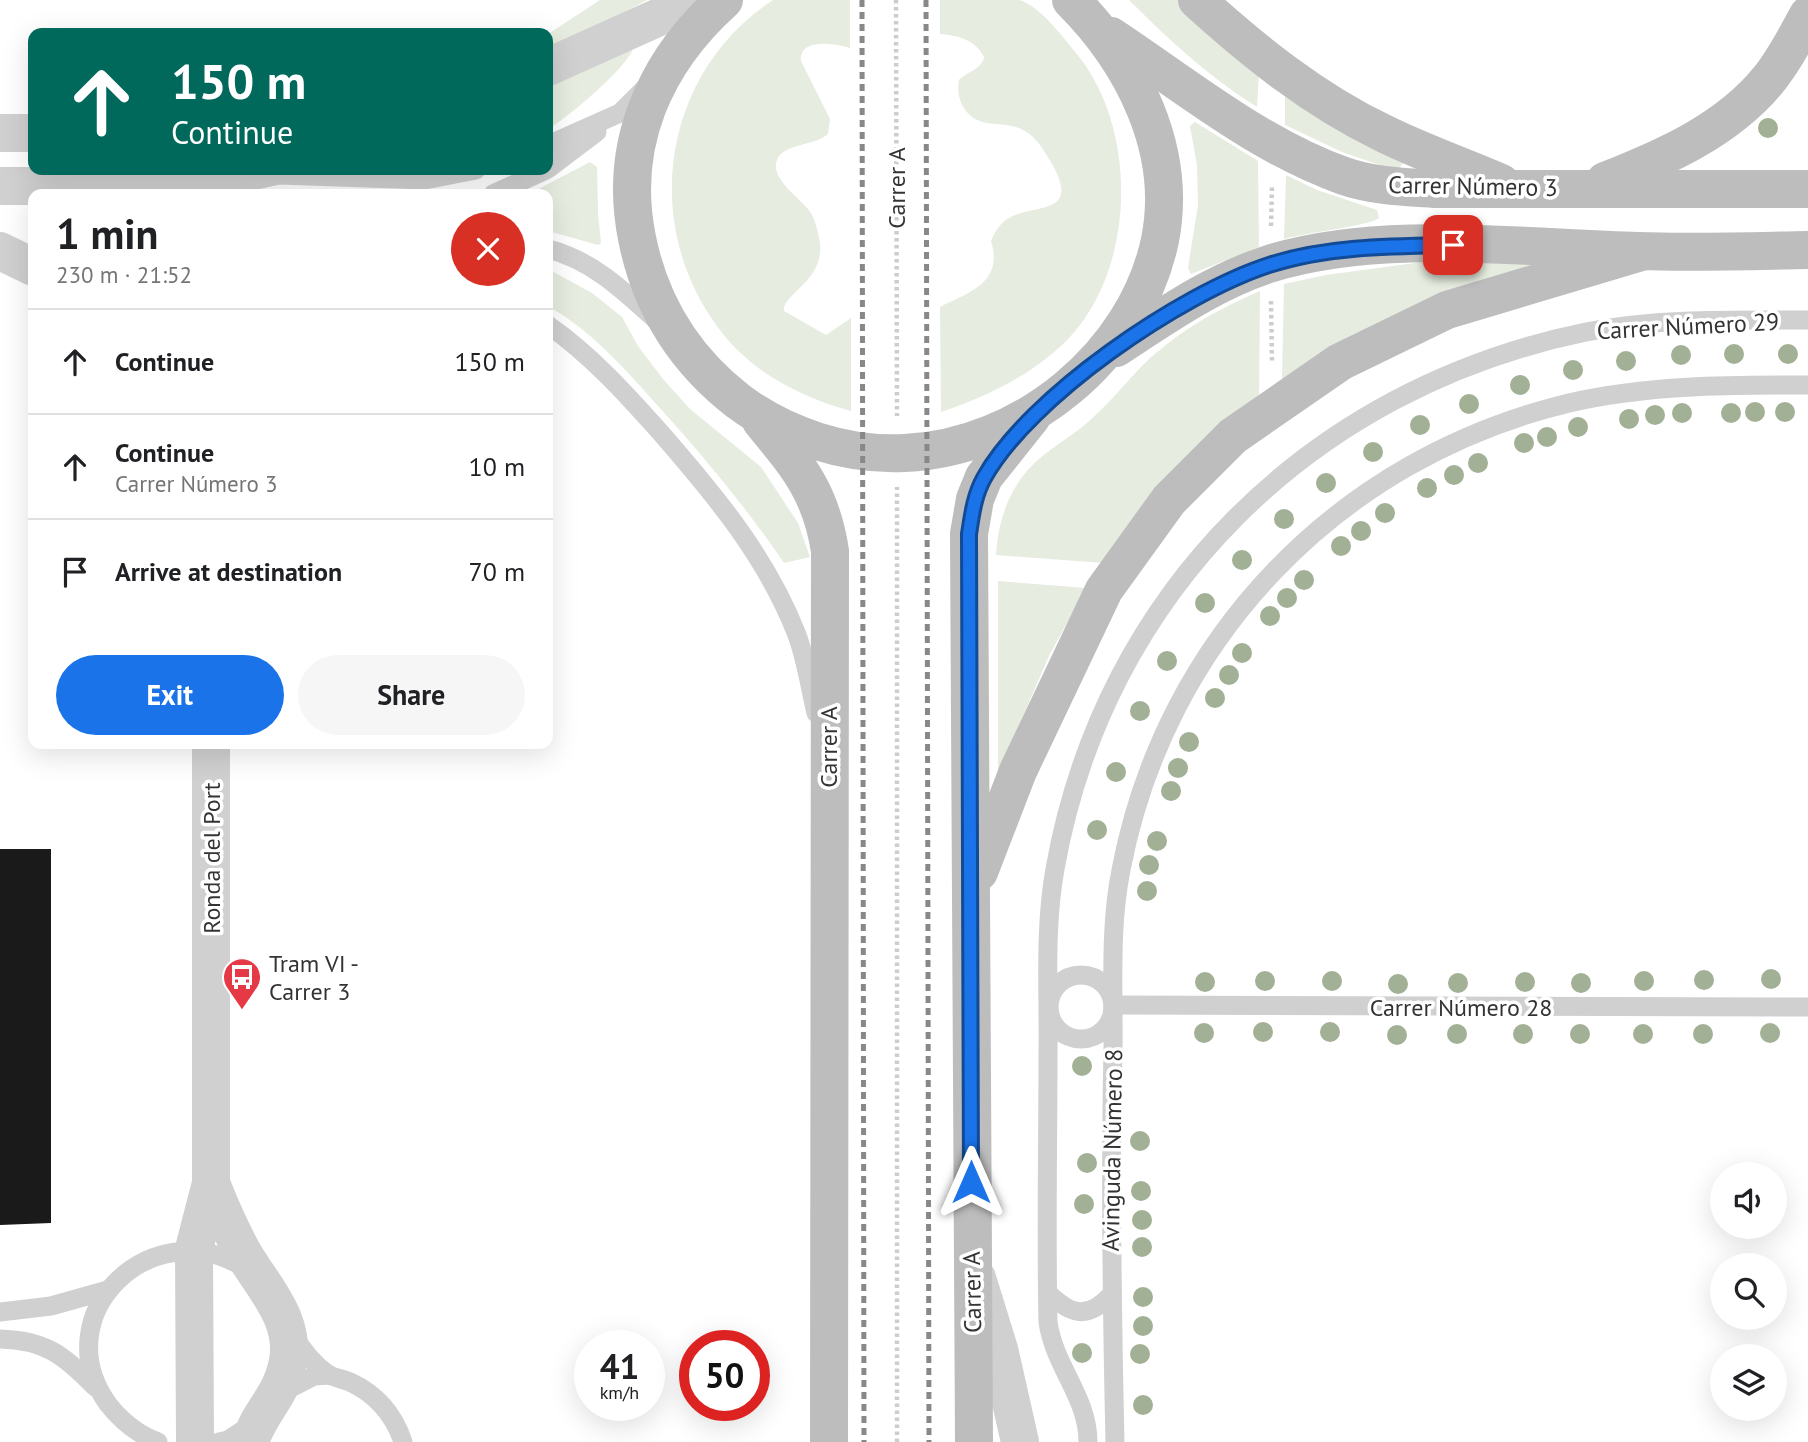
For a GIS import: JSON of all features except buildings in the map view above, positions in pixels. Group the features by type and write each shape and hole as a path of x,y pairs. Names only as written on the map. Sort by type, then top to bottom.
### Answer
{"main road":[{"path":"724,0 696,25 663,70 647,108 635,148 631,187 634,222 652,294 679,340 707,373 752,411 798,435 831,445 902,454 933,450 971,440 1012,424 1039,409 1097,361 1192,299 1222,283 1270,264 1318,254 1380,246 1441,245 1641,252 1808,250"},
{"path":"1071,0 1123,62 1140,94 1160,161 1160,237 1151,274 1134,311 1097,361"},
{"path":"1197,0 1284,73 1334,105 1382,133 1516,189"},
{"path":"1587,188 1650,163 1696,139 1734,112 1768,81 1790,49 1808,15"},
{"name":"Carrer Número 3","path":"1097,28 1245,127 1296,155 1345,177 1389,186 1808,189"},
{"path":"971,894 1018,771 1104,590 1140,536 1199,468 1233,436 1265,412 1340,362 1393,335 1447,310 1641,252"},
{"name":"Carrer A","path":"974,1442 969,534 975,499 984,477 1039,409"},
{"name":"Carrer A","path":"752,411 805,479 819,502 830,560 829,1442"}],"street":[{"path":"553,65 697,0"},
{"path":"0,133 28,133"},
{"path":"0,186 146,186 174,189"},
{"path":"0,251 28,265"},
{"name":"Ronda del Port","path":"195,1442 194,1249 211,1183 211,749"},
{"name":"Ronda del Port","path":"211,1183 225,1219 255,1274 274,1297 288,1331 288,1364 261,1420"},
{"path":"971,1261 999,1349 1020,1442"}],"lane":[{"path":"553,164 620,113 663,70"},
{"path":"553,143 620,113"},
{"path":"216,189 279,175 425,180 450,175"},
{"path":"504,189 534,175"},
{"path":"553,251 585,264 612,281 679,340"},
{"name":"Carrer Número 29","path":"1048,1007 1054,871 1078,778 1097,725 1125,666 1172,590 1257,496 1332,436 1380,406 1486,359 1586,332 1638,325 1808,320"},
{"path":"553,328 627,396 701,480 761,560 798,637 828,759"},
{"path":"1048,1007 1050,1017 1062,1033 1081,1039 1101,1033 1112,1016 1113,924 1120,871 1141,792 1162,737 1212,647 1274,570 1310,536 1356,499 1411,463 1470,435 1520,417 1582,401 1668,388 1808,385"},
{"path":"1088,1442 1084,1409 1051,1340 1048,1293 1048,1007 1051,995 1065,979 1086,975 1105,985 1114,1005"},
{"name":"Carrer Número 28","path":"1114,1005 1159,1008 1808,1007"},
{"name":"Avinguda Número 8","path":"1114,1005 1111,1295 1115,1442"},
{"name":"Ronda del Port","path":"158,1442 142,1436 120,1419 101,1393 90,1362 89,1335 95,1313 108,1290 124,1274 148,1259 169,1251 194,1249 227,1256 255,1274"},
{"path":"0,1312 51,1306 108,1290"},
{"path":"1048,1293 1070,1311 1081,1312 1101,1305 1111,1295"},
{"path":"282,1316 301,1349 330,1375 352,1383 371,1395 387,1410 403,1442"},
{"path":"0,1339 24,1339 47,1347 69,1360 101,1393"},
{"path":"219,1442 228,1440 261,1420 314,1376 330,1375"}],"path":[{"name":"Carrer A","path":"896,0 897,417"},
{"path":"1271,231 1272,179"},
{"path":"1271,300 1272,365"},
{"path":"897,496 897,1442"}],"shaded area":[{"path":"600,0 647,0 553,50 553,31"},
{"path":"773,0 850,0 850,48 820,44 806,48 802,53 801,61 830,119 828,134 816,141 786,150 777,160 776,167 782,181 811,213 820,244 816,268 789,299 784,311 826,335 851,318 851,411 791,388 739,352 712,319 690,278 677,235 672,190 676,146 688,104 708,65 737,29"},
{"path":"940,0 1019,0 1036,9 1061,34 1080,58 1099,90 1113,126 1120,165 1121,206 1115,246 1104,283 1086,317 1061,346 1034,368 1004,385 941,412 940,307 973,290 988,276 994,255 991,241 1003,222 1016,215 1050,206 1058,201 1061,193 1060,180 1051,162 1030,134 1015,127 980,121 964,108 959,94 959,80 977,67 984,57 976,46 965,40 940,34"},
{"path":"1129,0 1178,0 1214,36 1259,73 1257,107 1190,57"},
{"path":"634,45 631,53 611,77 553,126 553,80"},
{"path":"1285,92 1404,162 1397,171 1342,152 1285,125"},
{"path":"1195,122 1258,161 1259,247 1191,274 1188,268 1198,205 1197,165 1190,126"},
{"path":"590,162 597,167 601,243 598,245 553,232 553,189 539,189"},
{"path":"1286,175 1317,190 1377,210 1379,218 1363,224 1284,239"},
{"path":"1452,258 1542,262 1282,379 1284,284 1326,275"},
{"path":"553,272 592,293 622,317 638,346 690,409 761,467 798,523 810,557 784,563 724,483 634,379 594,339 553,309"},
{"path":"1260,291 1259,399 1104,563 996,555 1000,525 1006,507 1014,489 1035,463 1088,422 1144,364 1170,342 1214,314"},
{"path":"998,581 1086,588 1049,656 998,774"}],"railway":[{"path":"862,0 864,1442"},
{"path":"926,0 929,1442"}],"place":[{"name":"Tram VI - Carrer 3","path":"242,1011"}],"route":[{"path":"971,1182 969,534 975,499 984,477 1039,409 1097,361 1192,299 1222,283 1270,264 1318,254 1380,246 1453,245"}]}
